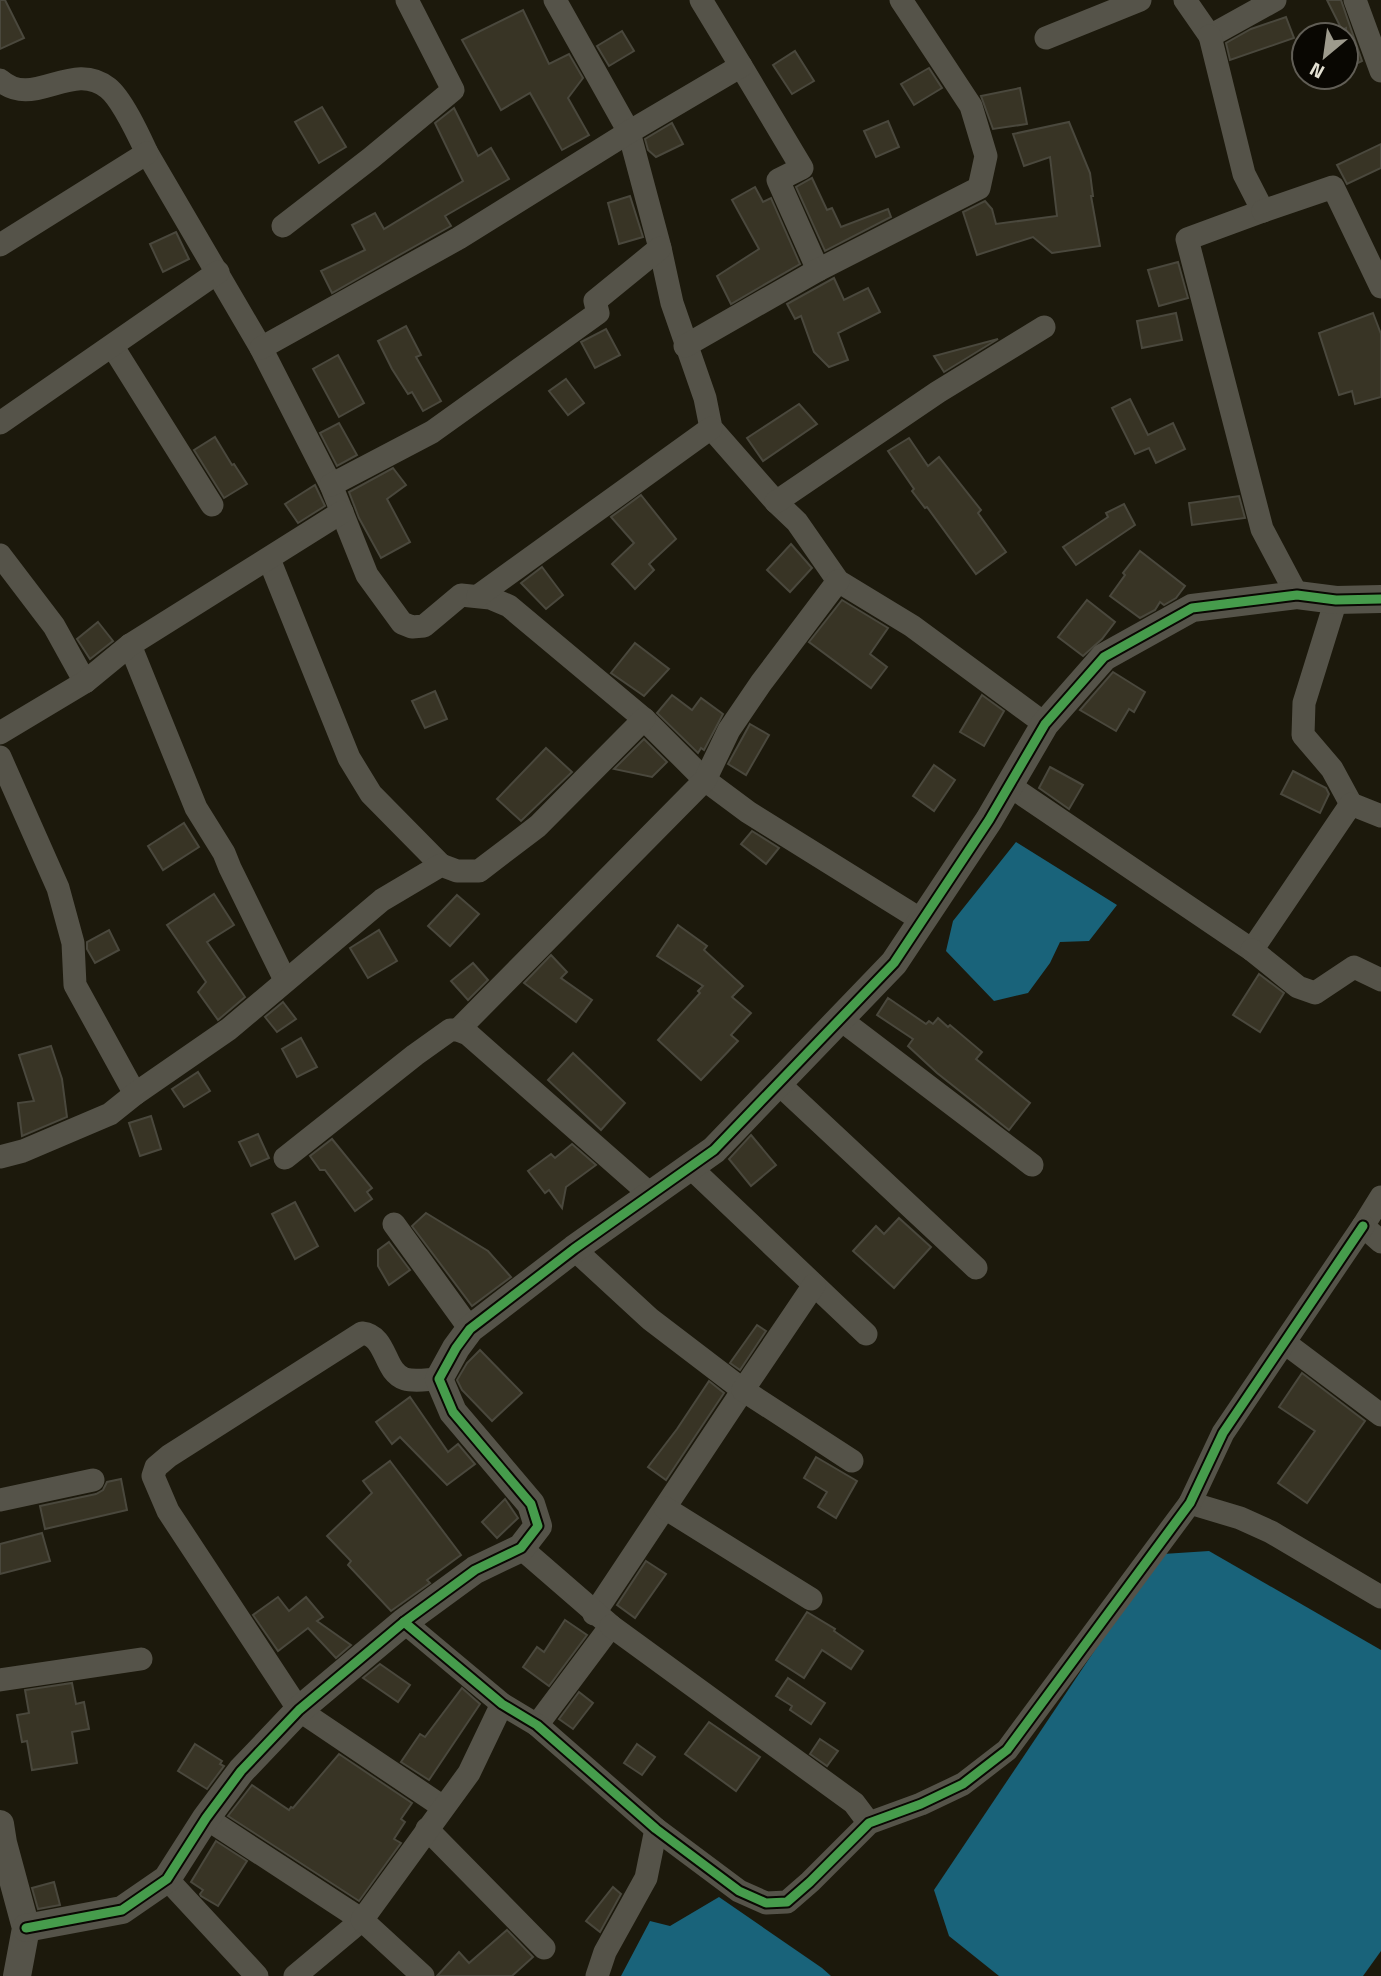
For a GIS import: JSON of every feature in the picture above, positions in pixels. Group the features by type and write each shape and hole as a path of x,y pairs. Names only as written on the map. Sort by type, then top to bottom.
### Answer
{"street":[{"path":"283,226 453,90 407,0"},
{"path":"555,0 629,132 672,303 705,398 711,428 797,522 838,581 912,626 1045,724"},
{"path":"701,0 802,168 778,180 818,270"},
{"path":"685,346 818,270 979,188 986,156 971,106 901,0"},
{"path":"1046,38 1140,0"},
{"path":"1185,0 1210,36 1244,174 1263,211"},
{"path":"1210,36 1275,0"},
{"path":"1355,0 1381,71"},
{"path":"261,348 459,238 741,66"},
{"path":"0,80 8,87 27,91 76,78 95,80 110,89 261,348 331,485 367,575 402,622 412,627 424,625 461,595 490,598 509,606 644,719 705,780 747,812 923,921"},
{"path":"0,246 147,153"},
{"path":"1297,595 1262,529 1187,239 1333,187 1381,287"},
{"path":"331,485 432,432 598,313 595,301 660,248"},
{"path":"0,423 218,272"},
{"path":"776,502 938,392 1044,327"},
{"path":"113,347 212,505"},
{"path":"478,596 711,428"},
{"path":"0,733 85,682 130,645 342,512"},
{"path":"0,555 54,626 85,682"},
{"path":"269,559 349,758 371,794 441,864 457,871 479,871 538,826 644,719"},
{"path":"458,1030 705,780 735,721 838,581"},
{"path":"439,1379 470,1329 574,1249 715,1150 894,963 1010,786 1045,724 1104,657 1192,608 1297,595 1336,600 1381,599"},
{"path":"1336,600 1304,703 1303,735 1332,769 1351,804 1381,816"},
{"path":"130,645 197,808 225,853 285,980"},
{"path":"0,757 58,888 73,943 75,985 135,1094"},
{"path":"1010,786 1252,950 1298,987 1315,993 1354,967 1381,980"},
{"path":"1252,950 1351,804"},
{"path":"0,1157 23,1151 110,1114 229,1029 382,900 441,864"},
{"path":"841,1019 1032,1165"},
{"path":"285,1158 415,1055 450,1030 458,1030 468,1034 651,1195"},
{"path":"778,1083 976,1268"},
{"path":"690,1167 866,1334"},
{"path":"404,1622 502,1704 537,1724 656,1829 739,1891 766,1903 787,1902 869,1823 921,1804 962,1784 1007,1750 1190,1503 1223,1433 1381,1197"},
{"path":"394,1224 470,1329"},
{"path":"1363,1226 1381,1242"},
{"path":"574,1249 650,1319 743,1390 852,1461"},
{"path":"537,1724 602,1620 665,1508 814,1284"},
{"path":"439,1379 401,1378 376,1338 362,1333 156,1467 153,1476 168,1511 299,1710 443,1807"},
{"path":"1285,1343 1381,1415"},
{"path":"26,1928 122,1910 167,1878 241,1771 299,1710 404,1622 475,1570 521,1548 538,1526 531,1504 453,1412 439,1379"},
{"path":"0,1500 93,1480"},
{"path":"1190,1503 1240,1518 1271,1532 1381,1597"},
{"path":"665,1508 811,1599"},
{"path":"521,1548 602,1620 854,1803 869,1823"},
{"path":"0,1680 141,1659"},
{"path":"295,1976 362,1920 469,1773 502,1704"},
{"path":"206,1818 362,1920 423,1976"},
{"path":"427,1829 544,1948"},
{"path":"597,1976 605,1952 646,1878 656,1829"},
{"path":"1,1837 26,1928 17,1976"},
{"path":"167,1878 257,1976"}],"water":[{"path":"1016,842 1117,905 1089,941 1060,942 1050,963 1028,993 994,1001 946,951 953,921"},
{"path":"1209,1551 1381,1650 1381,1951 1363,1976 999,1976 949,1936 934,1890 1117,1617 1163,1554"},
{"path":"719,1897 831,1976 621,1976 650,1921 670,1926"}],"building":[{"path":"0,0 5,0 24,38 0,49"},
{"path":"1327,0 1341,0 1348,21 1338,21"},
{"path":"523,10 549,64 569,54 583,78 568,98 589,135 562,150 530,93 501,110 462,40"},
{"path":"1286,17 1290,39 1230,60 1226,43 1251,29"},
{"path":"622,31 634,51 609,66 597,46"},
{"path":"795,51 814,81 792,94 773,65"},
{"path":"929,68 942,88 914,105 901,84"},
{"path":"1020,88 1027,124 993,129 981,96"},
{"path":"322,107 346,147 319,163 295,122"},
{"path":"454,108 478,156 491,148 509,179 445,216 451,226 332,293 321,271 365,250 352,225 375,213 384,229 463,181 435,123"},
{"path":"888,121 899,147 876,157 864,131"},
{"path":"1069,122 1090,173 1091,196 1100,246 1052,253 1033,237 977,255 963,212 985,201 992,209 996,224 1057,216 1050,157 1024,166 1013,134"},
{"path":"672,123 683,144 656,157 648,150 645,139"},
{"path":"1381,144 1381,168 1347,184 1337,165"},
{"path":"812,178 827,210 832,208 841,227 888,209 891,217 825,251 796,187"},
{"path":"755,187 763,202 771,198 800,264 731,304 717,276 759,249 732,200"},
{"path":"630,196 643,237 619,244 608,203"},
{"path":"176,232 189,259 163,272 150,244"},
{"path":"1178,262 1188,298 1159,306 1148,270"},
{"path":"834,278 844,300 868,288 880,312 838,333 848,360 829,367 814,352 801,316 795,319 787,304"},
{"path":"1176,313 1182,340 1142,348 1137,321"},
{"path":"1373,313 1381,334 1381,397 1355,404 1352,391 1339,395 1319,333"},
{"path":"406,326 421,355 416,357 441,401 423,411 412,392 408,394 378,341"},
{"path":"606,329 620,355 595,368 581,342"},
{"path":"998,339 944,372 934,356"},
{"path":"338,355 364,403 339,417 313,369"},
{"path":"566,379 584,403 568,415 549,391"},
{"path":"1130,399 1148,435 1173,423 1185,449 1156,463 1149,448 1135,454 1112,408"},
{"path":"799,404 817,424 763,461 747,438"},
{"path":"339,423 357,455 337,466 320,433"},
{"path":"215,437 247,484 224,498 194,450"},
{"path":"909,438 928,466 939,457 981,510 978,513 1006,552 976,574 927,507 925,508 912,491 914,489 888,451"},
{"path":"393,468 406,485 387,499 410,542 381,558 359,518 349,492"},
{"path":"315,485 325,506 298,523 285,504"},
{"path":"641,495 676,539 649,564 654,570 635,589 612,564 634,543 611,517"},
{"path":"1239,496 1245,518 1192,525 1189,503"},
{"path":"1124,504 1135,525 1076,565 1063,547 1108,517 1106,513"},
{"path":"791,544 812,568 790,592 767,570"},
{"path":"1140,551 1185,586 1176,598 1164,605 1160,602 1155,610 1140,618 1110,596"},
{"path":"542,567 563,595 546,609 521,583"},
{"path":"842,600 888,628 870,654 887,667 871,688 809,642"},
{"path":"1087,600 1115,622 1102,639 1083,656 1058,637"},
{"path":"98,622 113,641 90,659 77,639"},
{"path":"635,643 669,669 644,696 611,673"},
{"path":"1113,672 1145,692 1134,712 1129,709 1116,731 1080,710"},
{"path":"435,691 447,719 425,728 412,701"},
{"path":"672,695 692,710 701,698 723,714 704,750 701,748 698,753 657,713"},
{"path":"982,695 1004,711 984,746 960,732"},
{"path":"750,724 769,735 746,775 728,764"},
{"path":"644,739 667,762 652,777 614,769"},
{"path":"546,748 572,772 521,821 497,799"},
{"path":"934,765 955,780 934,811 913,796"},
{"path":"1050,767 1083,785 1069,809 1039,788"},
{"path":"1293,771 1326,788 1329,794 1320,813 1281,794"},
{"path":"184,823 199,847 163,870 148,846"},
{"path":"752,831 779,848 766,864 741,844"},
{"path":"214,894 234,925 207,942 245,997 218,1020 198,992 206,982 167,925"},
{"path":"457,895 479,914 450,946 428,926"},
{"path":"678,925 707,946 704,950 743,986 732,997 751,1013 731,1035 738,1041 701,1080 658,1040 700,993 698,991 703,986 657,956"},
{"path":"109,930 119,950 95,963 87,949 87,942"},
{"path":"379,930 397,961 368,978 350,948"},
{"path":"551,955 567,972 561,978 592,1000 576,1022 524,983"},
{"path":"473,963 488,980 468,1000 451,981"},
{"path":"1259,974 1284,993 1260,1032 1233,1015"},
{"path":"888,998 926,1024 929,1021 933,1024 938,1018 948,1027 950,1025 982,1052 976,1059 1030,1103 1009,1130 937,1073 908,1046 913,1039 877,1015"},
{"path":"283,1002 296,1019 277,1032 265,1017"},
{"path":"301,1038 317,1067 297,1077 282,1049"},
{"path":"51,1046 62,1079 67,1117 22,1136 18,1103 34,1101 19,1055"},
{"path":"573,1053 625,1103 601,1130 548,1080"},
{"path":"198,1072 210,1091 184,1107 172,1089"},
{"path":"151,1116 161,1149 140,1156 129,1123"},
{"path":"258,1134 269,1158 251,1166 239,1142"},
{"path":"751,1135 776,1165 751,1186 729,1159"},
{"path":"332,1139 372,1188 367,1192 372,1199 355,1211 325,1170 320,1170 310,1156"},
{"path":"572,1144 596,1165 566,1187 562,1208 549,1190 545,1193 528,1171 551,1154 555,1158"},
{"path":"295,1202 318,1246 295,1259 272,1214"},
{"path":"426,1213 488,1251 511,1277 472,1306 412,1226"},
{"path":"899,1218 931,1247 894,1288 853,1251 876,1226 884,1234"},
{"path":"389,1242 410,1270 389,1285 378,1266 378,1250"},
{"path":"757,1325 766,1331 740,1370 730,1363"},
{"path":"480,1350 522,1393 492,1421 462,1390 457,1380 467,1363"},
{"path":"1302,1373 1365,1421 1307,1503 1278,1483 1315,1431 1279,1407"},
{"path":"709,1381 724,1393 666,1480 648,1467"},
{"path":"410,1397 448,1452 458,1444 475,1464 447,1485 400,1437 392,1444 376,1422"},
{"path":"816,1457 857,1481 836,1518 818,1507 827,1492 804,1478"},
{"path":"390,1461 461,1555 427,1580 430,1583 391,1611 348,1565 351,1561 327,1536 372,1493 363,1481"},
{"path":"121,1479 127,1510 45,1529 40,1506 96,1494 103,1490 107,1482"},
{"path":"505,1499 518,1518 497,1538 482,1522"},
{"path":"42,1533 50,1561 0,1574 0,1544"},
{"path":"646,1561 666,1574 635,1618 617,1605"},
{"path":"278,1597 289,1611 306,1597 323,1617 317,1621 351,1645 336,1658 308,1628 278,1651 253,1615"},
{"path":"807,1612 863,1651 851,1669 822,1650 804,1678 776,1660"},
{"path":"565,1620 587,1635 549,1686 523,1667 537,1647 544,1652"},
{"path":"380,1664 410,1685 398,1702 363,1678"},
{"path":"788,1678 825,1703 811,1724 790,1710 792,1706 776,1696"},
{"path":"72,1683 76,1704 84,1702 89,1729 72,1732 77,1763 32,1770 27,1741 22,1742 17,1715 29,1713 25,1690"},
{"path":"462,1688 480,1704 429,1780 401,1762 420,1734 425,1737"},
{"path":"579,1692 593,1703 573,1729 559,1719"},
{"path":"709,1722 760,1757 736,1791 685,1754"},
{"path":"820,1739 838,1751 827,1766 810,1754"},
{"path":"195,1744 222,1761 220,1764 224,1766 207,1789 178,1771"},
{"path":"637,1744 655,1757 642,1775 624,1763"},
{"path":"339,1754 412,1803 401,1819 405,1822 394,1839 401,1843 359,1901 228,1816 252,1785 289,1810 293,1808"},
{"path":"216,1841 247,1861 218,1906 201,1896 203,1890 191,1882"},
{"path":"54,1882 60,1905 38,1909 32,1888"},
{"path":"613,1887 621,1894 600,1932 586,1921"},
{"path":"507,1930 533,1957 512,1976 437,1976 459,1952 469,1963"}],"cycle path":[{"path":"26,1928 122,1910 167,1879 206,1818 241,1771 299,1710 404,1622 475,1570 521,1548 538,1526 531,1504 453,1412 439,1379 456,1348 470,1329 574,1249 714,1150 894,963 989,820 1045,724 1104,657 1192,608 1297,595 1336,600 1381,599"},
{"path":"404,1622 502,1704 537,1725 656,1829 739,1891 766,1903 787,1902 869,1823 921,1804 963,1784 1007,1750 1190,1503 1223,1433 1363,1226"}]}
